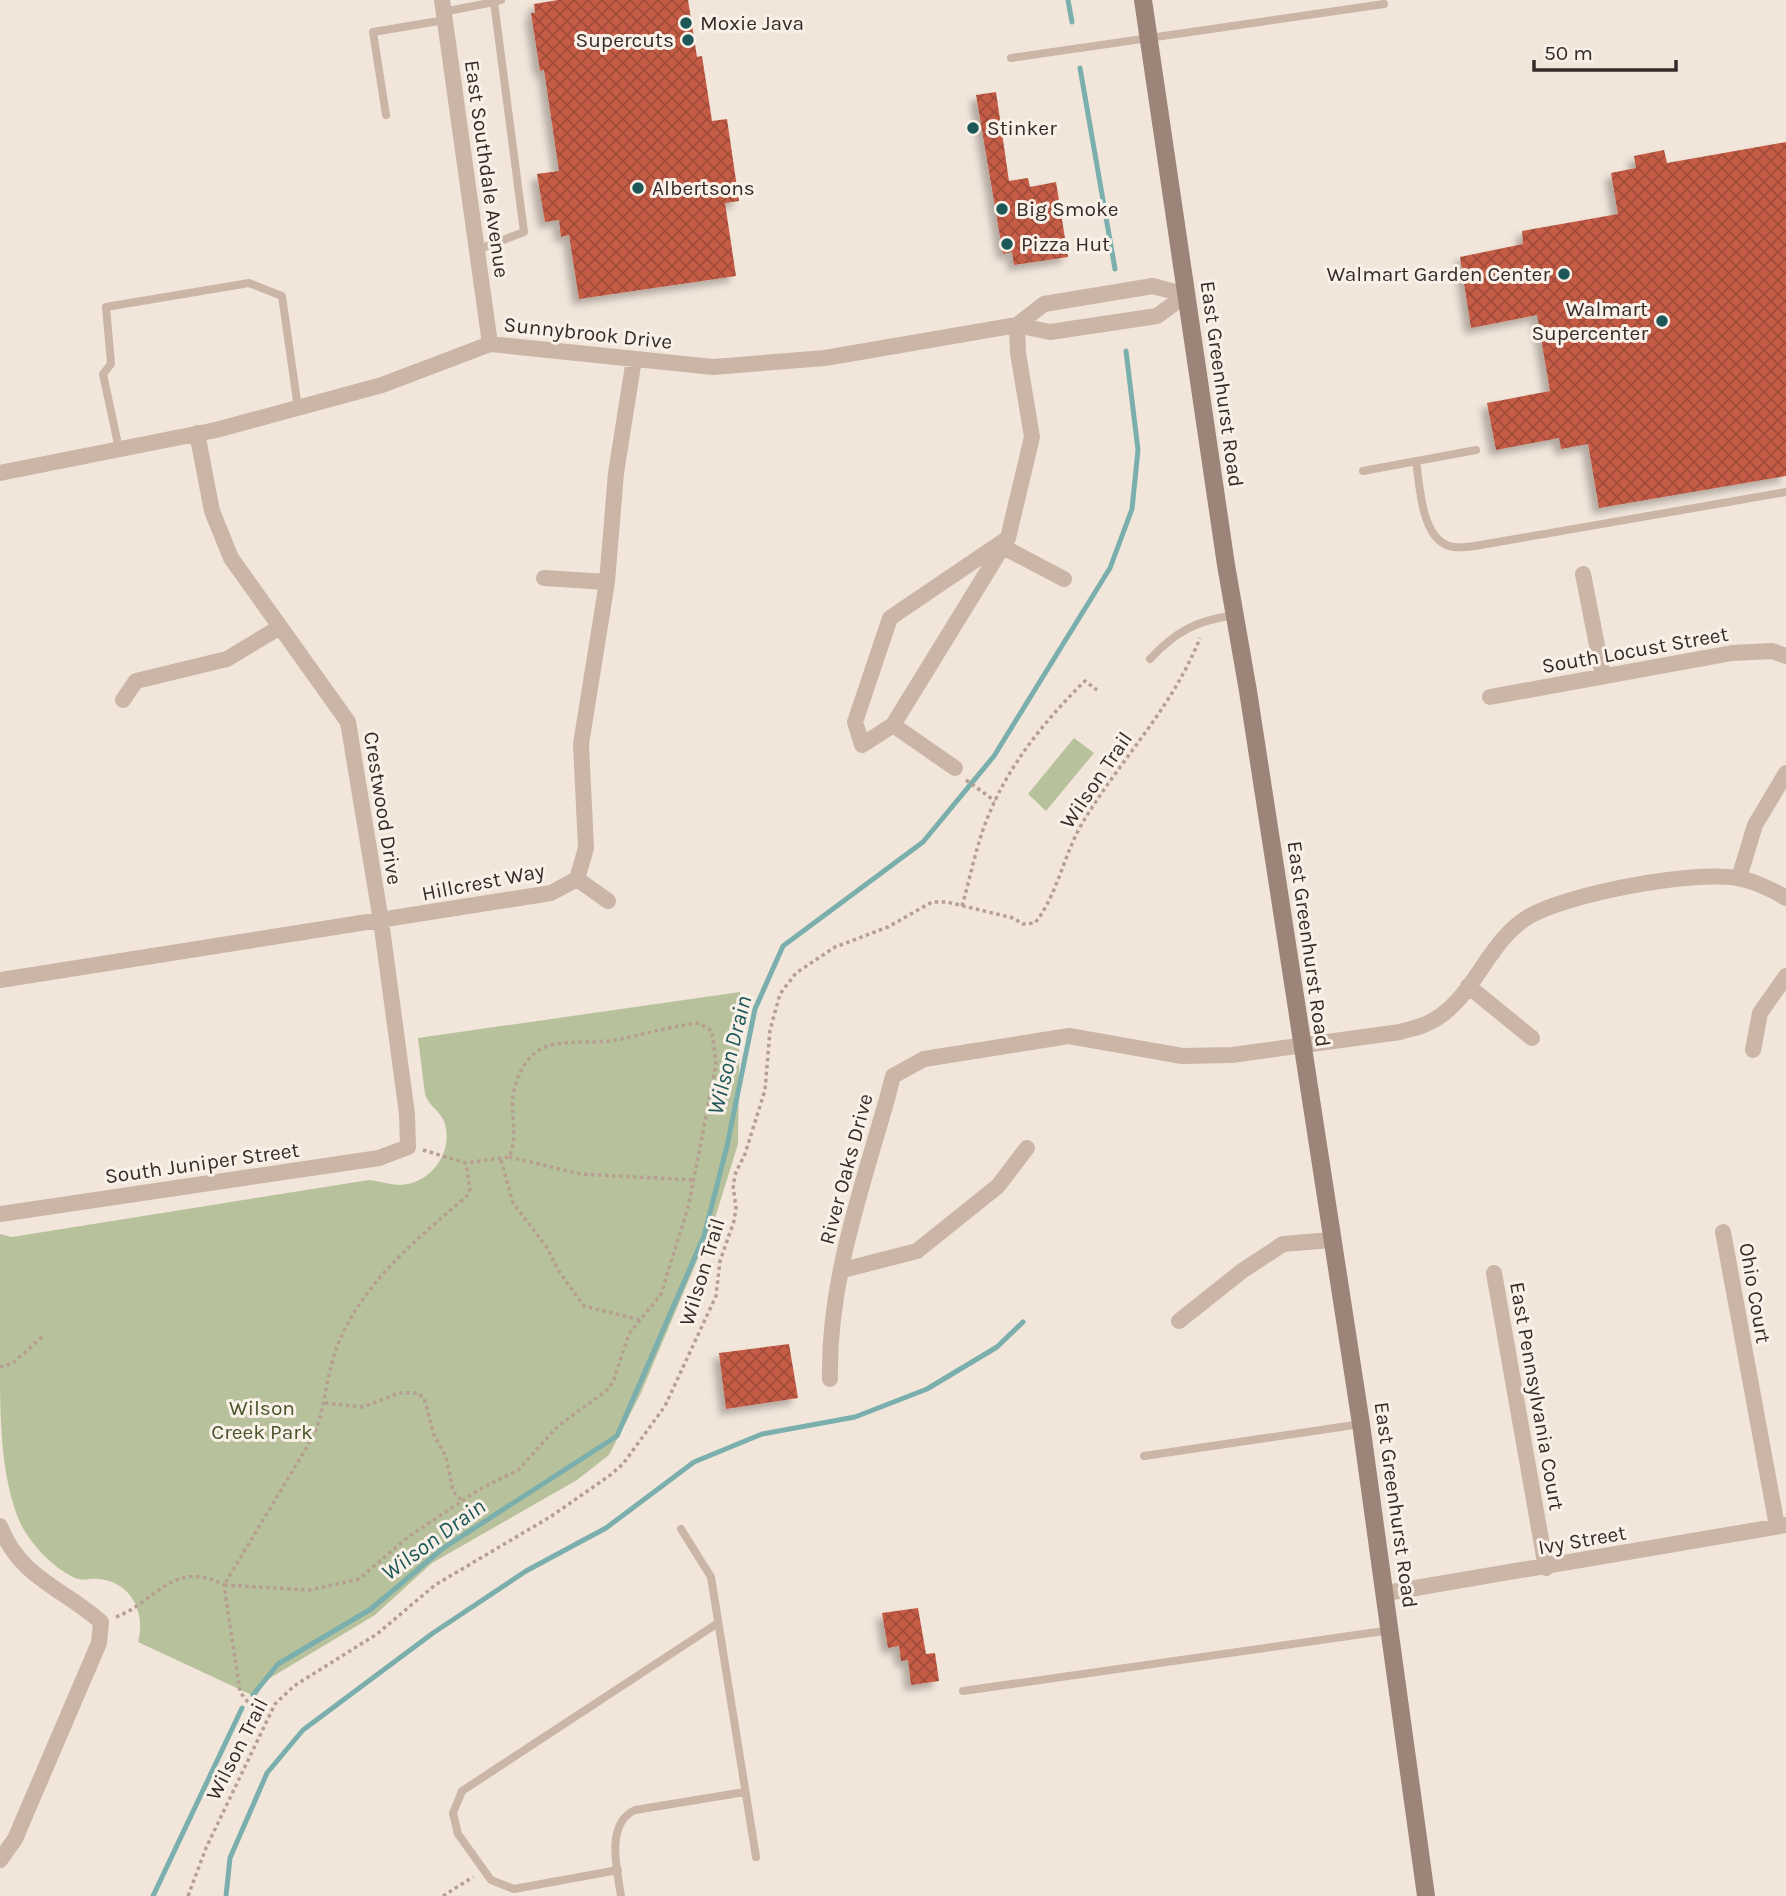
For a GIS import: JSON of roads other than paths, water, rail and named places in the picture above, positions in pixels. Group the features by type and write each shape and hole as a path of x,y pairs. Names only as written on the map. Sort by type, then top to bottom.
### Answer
{"main road":[{"name":"East Greenhurst Road","path":"1143,0 1234,615 1361,1423 1426,1896"}],"street":[{"name":"East Southdale Avenue","path":"443,10 490,344"},
{"name":"Sunnybrook Drive","path":"1017,325 1045,304 1153,285 1186,295"},
{"name":"Sunnybrook Drive","path":"0,473 197,433 298,408 382,385 490,344 713,367 813,359 1017,325 1050,332 1157,316 1186,295"},
{"path":"1005,543 890,618 855,722 862,745 893,725 1005,543 1032,437 1018,353 1017,325"},
{"name":"Hillcrest Way","path":"0,980 551,893 577,878 586,848 581,744 607,582 615,474 634,359"},
{"name":"Crestwood Drive","path":"197,433 212,511 222,540 348,722 381,921 407,1114 408,1147"},
{"path":"1005,543 1064,579"},
{"path":"1583,574 1602,676"},
{"path":"544,578 607,582"},
{"path":"123,700 136,681 228,659 280,627"},
{"name":"South Locust Street","path":"1490,697 1732,653 1772,651 1786,656"},
{"path":"893,725 960,773"},
{"path":"1739,878 1755,825 1786,773"},
{"path":"577,878 608,901"},
{"path":"1301,1045 1400,1032 1426,1024 1446,1012 1493,949 1527,917 1569,900 1684,878 1739,878 1786,898"},
{"path":"1753,1050 1760,1013 1786,976"},
{"path":"1468,986 1532,1038"},
{"name":"River Oaks Drive","path":"830,1379 835,1299 844,1251 893,1076 924,1059 1069,1036 1182,1056 1232,1055 1301,1045"},
{"name":"South Juniper Street","path":"0,1214 380,1158 408,1147"},
{"name":"River Oaks Drive","path":"842,1270 917,1251 998,1186 1027,1148"},
{"name":"Ohio Court","path":"1723,1232 1782,1526"},
{"path":"1179,1321 1242,1270 1283,1244 1331,1240"},
{"name":"East Pennsylvania Court","path":"1494,1273 1546,1567"},
{"path":"0,1526 7,1545 39,1580 85,1608 100,1622 99,1643 15,1839 0,1860"},
{"name":"Ivy Street","path":"1385,1593 1782,1526"}],"lane":[{"path":"1331,0 1333,12"},
{"path":"386,115 373,32 443,10 498,1 524,232 477,250"},
{"path":"1011,58 1384,4"},
{"path":"119,449 103,374 111,364 106,307 249,283 282,296 298,408"},
{"path":"1363,471 1476,450"},
{"path":"1416,461 1425,516 1435,536 1451,547 1475,546 1786,492"},
{"path":"1150,659 1171,636 1207,620 1234,615"},
{"path":"1144,1456 1361,1423"},
{"path":"681,1530 711,1577 756,1857"},
{"path":"618,1870 514,1889 491,1880 458,1834 453,1813 462,1791 718,1623"},
{"path":"963,1691 1391,1630"},
{"path":"621,1896 616,1832 625,1815 635,1810 746,1792"}],"waterway":[{"name":"Wilson Drain","path":"1068,0 1072,22"},
{"name":"Wilson Drain","path":"1080,68 1115,269"},
{"name":"Wilson Drain","path":"253,1695 278,1664 371,1609 442,1549 617,1436 704,1236 727,1146 755,1009 783,946 923,842 994,756 1110,568 1132,509 1138,450 1126,351"},
{"path":"226,1896 230,1858 267,1773 303,1730 433,1633 526,1571 606,1528 694,1462 762,1434 855,1417 927,1389 997,1347 1023,1322"},
{"name":"Wilson Drain","path":"153,1896 242,1708"}],"place":[{"name":"Moxie Java","path":"686,23"},
{"name":"Supercuts","path":"688,40"},
{"name":"Stinker","path":"973,128"},
{"name":"Albertsons","path":"638,188"},
{"name":"Big Smoke","path":"1002,209"},
{"name":"Pizza Hut","path":"1007,244"},
{"name":"Walmart Garden Center","path":"1564,274"},
{"name":"Walmart Supercenter","path":"1662,321"}],"park label":[{"name":"Wilson Creek Park","path":"262,1420"}]}
